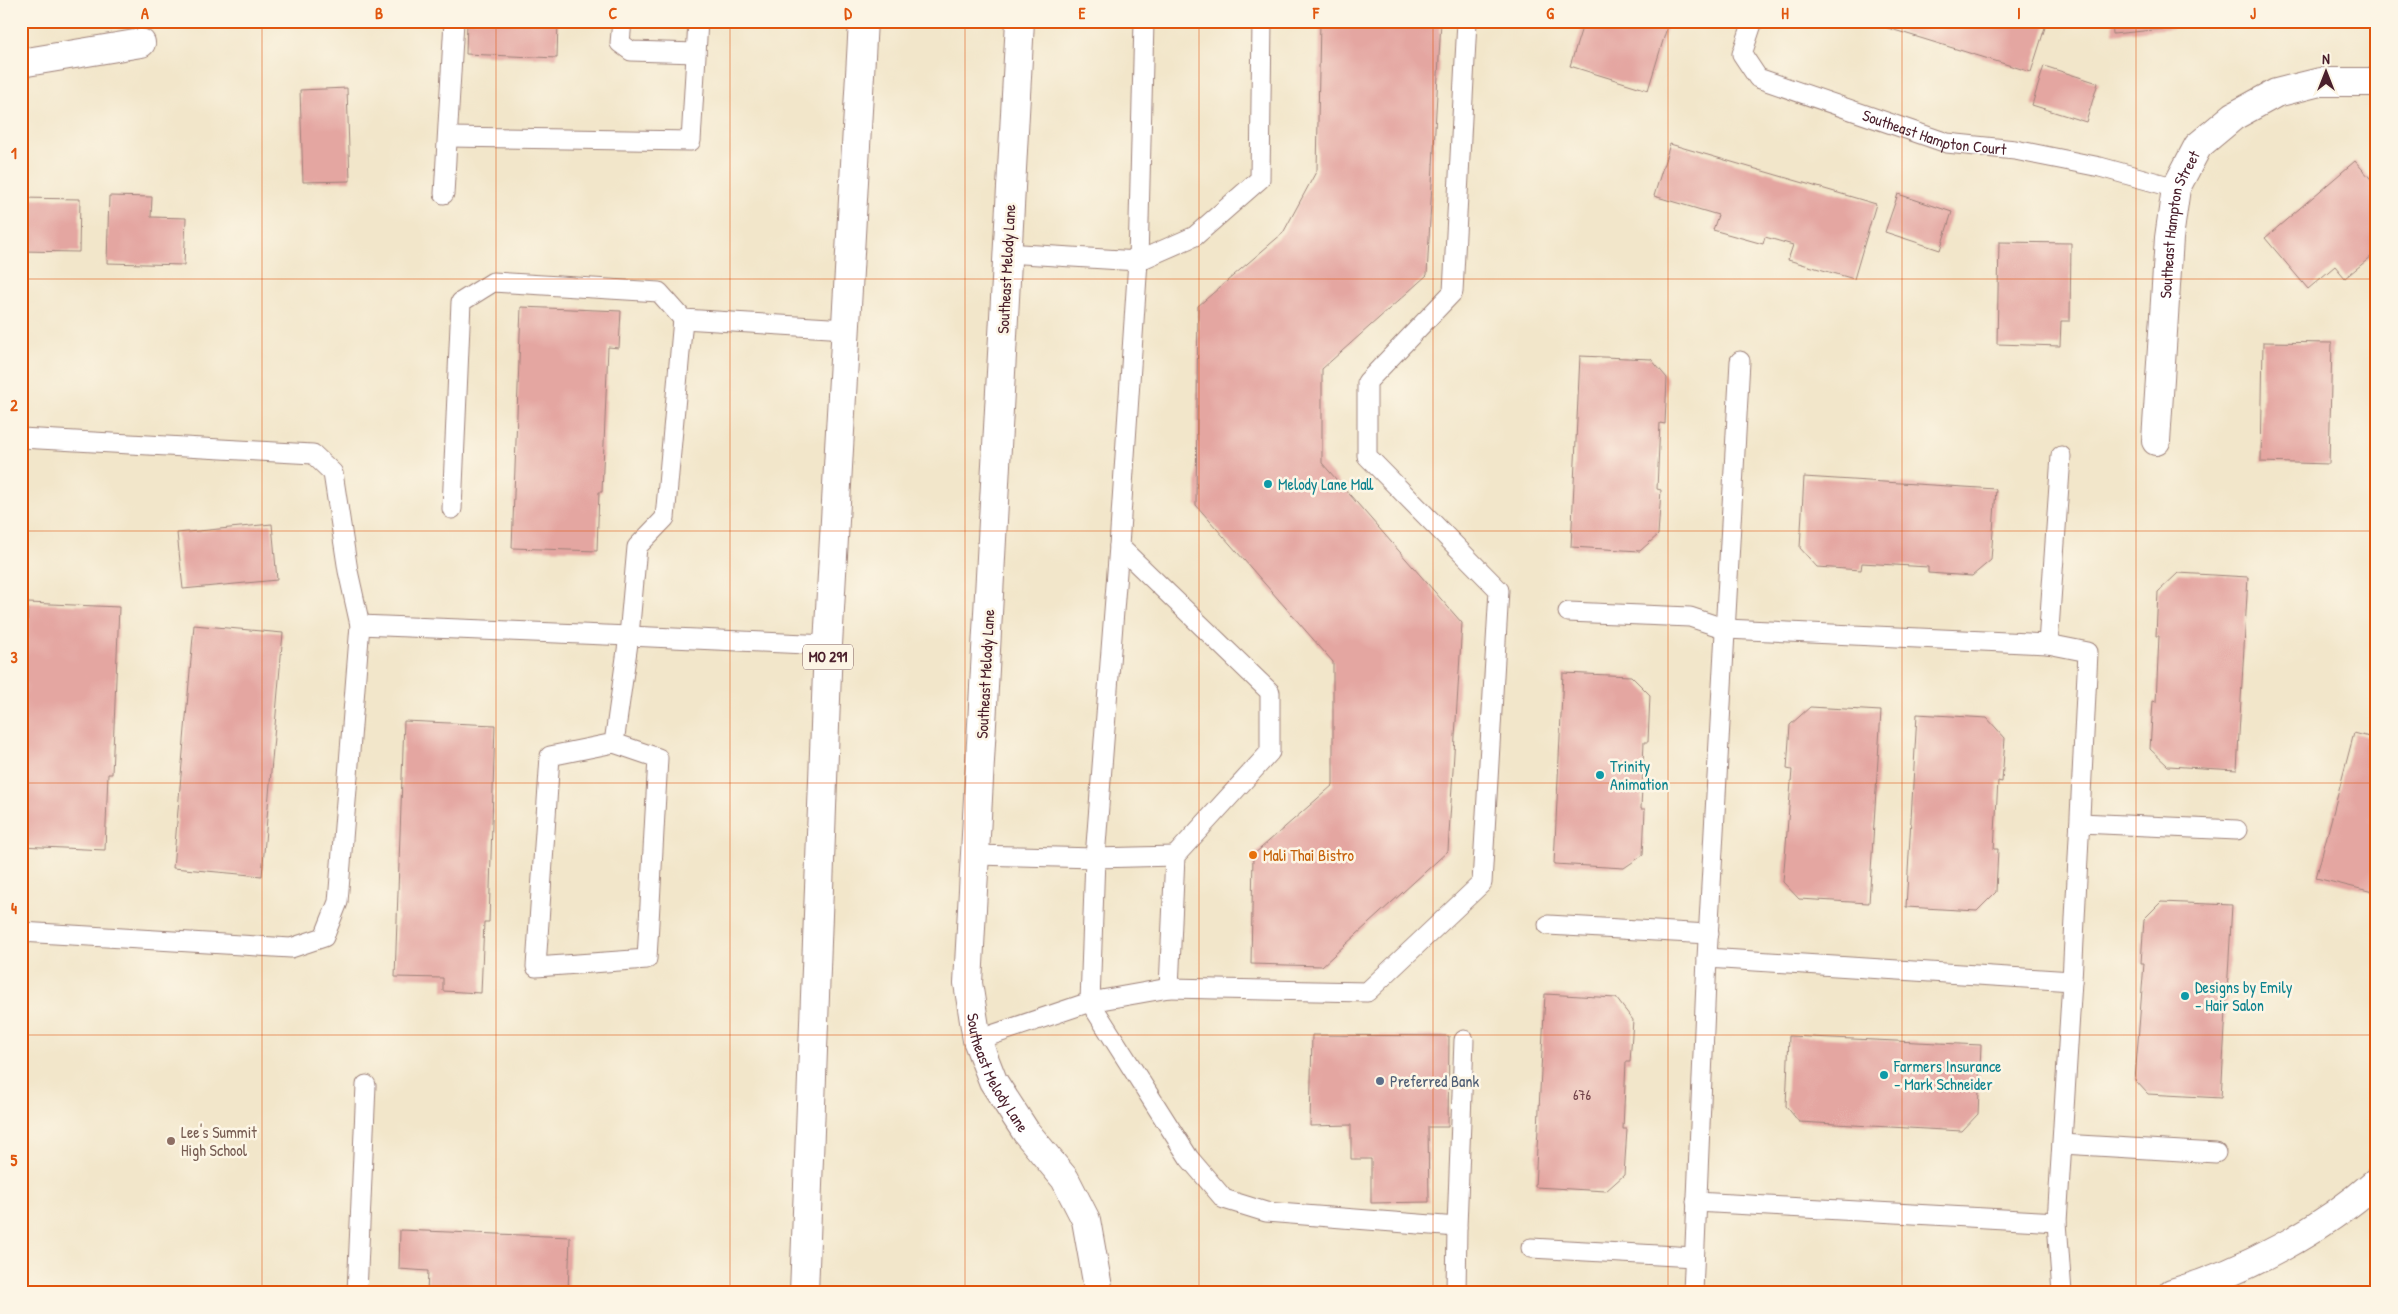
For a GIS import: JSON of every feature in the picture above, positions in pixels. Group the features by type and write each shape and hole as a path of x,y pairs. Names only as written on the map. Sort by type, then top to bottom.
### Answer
{"street":[{"name":"MO 291","path":"804,1293 828,645 863,21"},
{"name":"Southeast Melody Lane","path":"1020,21 968,983 977,1040 993,1081 1026,1132 1065,1179 1086,1220 1098,1293"},
{"path":"21,63 141,43"},
{"name":"Southeast Hampton Street","path":"2156,441 2169,238 2176,188 2198,146 2234,116 2276,93 2320,82 2377,82"},
{"path":"2172,1293 2206,1283 2293,1239 2353,1202 2377,1181"}],"lane":[{"path":"444,194 454,21"},
{"path":"622,21 620,43 631,51 696,53"},
{"path":"448,137 691,141 698,21"},
{"path":"1144,21 1138,261 1095,858 1090,1002 1189,1158 1224,1199 1266,1212 1457,1227"},
{"path":"1007,253 1138,261 1196,236 1260,179 1262,21"},
{"path":"977,1040 1090,1002 1168,988 1367,992 1482,883 1499,590 1367,456 1367,382 1453,292 1467,21"},
{"name":"Southeast Hampton Court","path":"1753,21 1742,54 1758,78 1947,143 2015,150 2100,167 2176,188"},
{"path":"452,509 460,302 493,282 659,292 683,319 846,329"},
{"path":"614,743 629,636 637,547 665,518 683,319"},
{"path":"1692,1293 1707,958 1740,361"},
{"path":"21,438 313,454 333,473 348,571 360,625 338,902 324,937 291,948 21,932"},
{"path":"2048,644 2061,456"},
{"path":"1118,546 1270,692 1270,752 1175,856 1168,988"},
{"path":"1568,612 1690,617 1726,629 2048,644 2088,652 2072,981 2057,1222 2062,1293"},
{"path":"360,625 828,645"},
{"path":"614,743 658,758 647,959 536,967 550,756 614,743"},
{"path":"2080,822 2237,830"},
{"path":"976,855 1095,858 1175,856"},
{"path":"1548,925 1709,934"},
{"path":"1707,958 2072,981"},
{"path":"1456,1293 1464,1040"},
{"path":"357,1293 366,1085"},
{"path":"2062,1144 2216,1153"},
{"path":"1696,1202 2057,1222"},
{"path":"1531,1248 1694,1257"}],"building":[{"path":"467,21 558,21 557,58 466,54"},
{"name":"Melody Lane Mall","path":"1320,21 1441,21 1427,275 1322,369 1322,463 1462,623 1448,851 1322,966 1251,964 1253,855 1333,785 1333,662 1196,505 1198,306 1283,233 1317,170"},
{"path":"1584,21 1669,21 1648,90 1570,66"},
{"path":"1865,21 2047,21 2031,72"},
{"path":"2112,21 2213,21 2214,24 2113,34"},
{"path":"2044,66 2098,83 2086,122 2032,105"},
{"path":"347,88 350,181 303,182 300,90"},
{"path":"1670,144 1876,204 1854,279 1788,260 1793,245 1765,237 1763,244 1713,230 1718,215 1654,196"},
{"path":"2355,161 2377,186 2377,232 2373,235 2377,239 2377,252 2345,278 2335,266 2308,289 2265,238"},
{"path":"1898,194 1952,212 1940,250 1885,232"},
{"path":"109,196 152,197 151,217 186,218 184,265 107,263"},
{"path":"21,198 80,199 79,252 21,251"},
{"path":"1999,242 2071,243 2070,321 2061,321 2060,346 1997,344"},
{"path":"521,307 621,311 619,348 608,347 602,492 599,492 597,551 512,548"},
{"path":"2263,342 2332,343 2329,464 2261,462"},
{"path":"1580,356 1651,359 1667,378 1665,424 1660,423 1657,489 1661,490 1658,535 1640,551 1571,547"},
{"path":"1804,477 1996,489 1991,560 1972,576 1928,573 1928,567 1862,563 1861,570 1817,567 1800,548"},
{"path":"272,524 277,580 183,589 177,533"},
{"path":"2178,573 2248,577 2237,770 2168,766 2150,749 2153,701 2156,702 2159,636 2156,636 2158,592"},
{"path":"28,603 119,607 112,774 108,774 105,850 21,846 21,765"},
{"path":"194,625 283,633 262,876 173,868"},
{"name":"Trinity Animation","path":"1563,673 1631,676 1650,695 1648,742 1644,742 1641,809 1645,809 1643,855 1624,868 1554,864"},
{"path":"1810,707 1881,711 1869,903 1799,899 1783,882 1792,770 1787,769 1790,725"},
{"path":"1917,714 1987,718 2005,738 2002,782 1998,781 1994,849 1998,849 1996,892 1977,911 1906,907"},
{"path":"404,721 495,725 489,922 484,922 481,993 443,991 443,978 395,977"},
{"path":"2354,733 2377,739 2377,893 2316,878"},
{"name":"Designs by Emily - Hair Salon","path":"2161,902 2232,905 2221,1098 2148,1094 2135,1080 2144,963 2141,963 2144,919"},
{"path":"1545,994 1616,998 1633,1020 1630,1062 1626,1062 1623,1129 1627,1129 1624,1175 1606,1191 1535,1187"},
{"name":"Preferred Bank","path":"1312,1035 1449,1036 1448,1127 1428,1127 1429,1202 1371,1203 1371,1159 1351,1159 1351,1125 1310,1126"},
{"name":"Farmers Insurance - Mark Schneider","path":"1789,1036 1981,1045 1978,1114 1962,1131 1799,1122 1786,1106"},
{"path":"400,1230 570,1237 568,1293 427,1293 428,1271 399,1269"}],"place":[{"name":"Melody Lane Mall","path":"1268,484"},
{"name":"Trinity Animation","path":"1600,775"},
{"name":"Mali Thai Bistro","path":"1253,855"},
{"name":"Designs by Emily - Hair Salon","path":"2185,996"},
{"name":"Farmers Insurance - Mark Schneider","path":"1884,1075"},
{"name":"Preferred Bank","path":"1380,1081"},
{"name":"Lee's Summit High School","path":"171,1141"}]}
